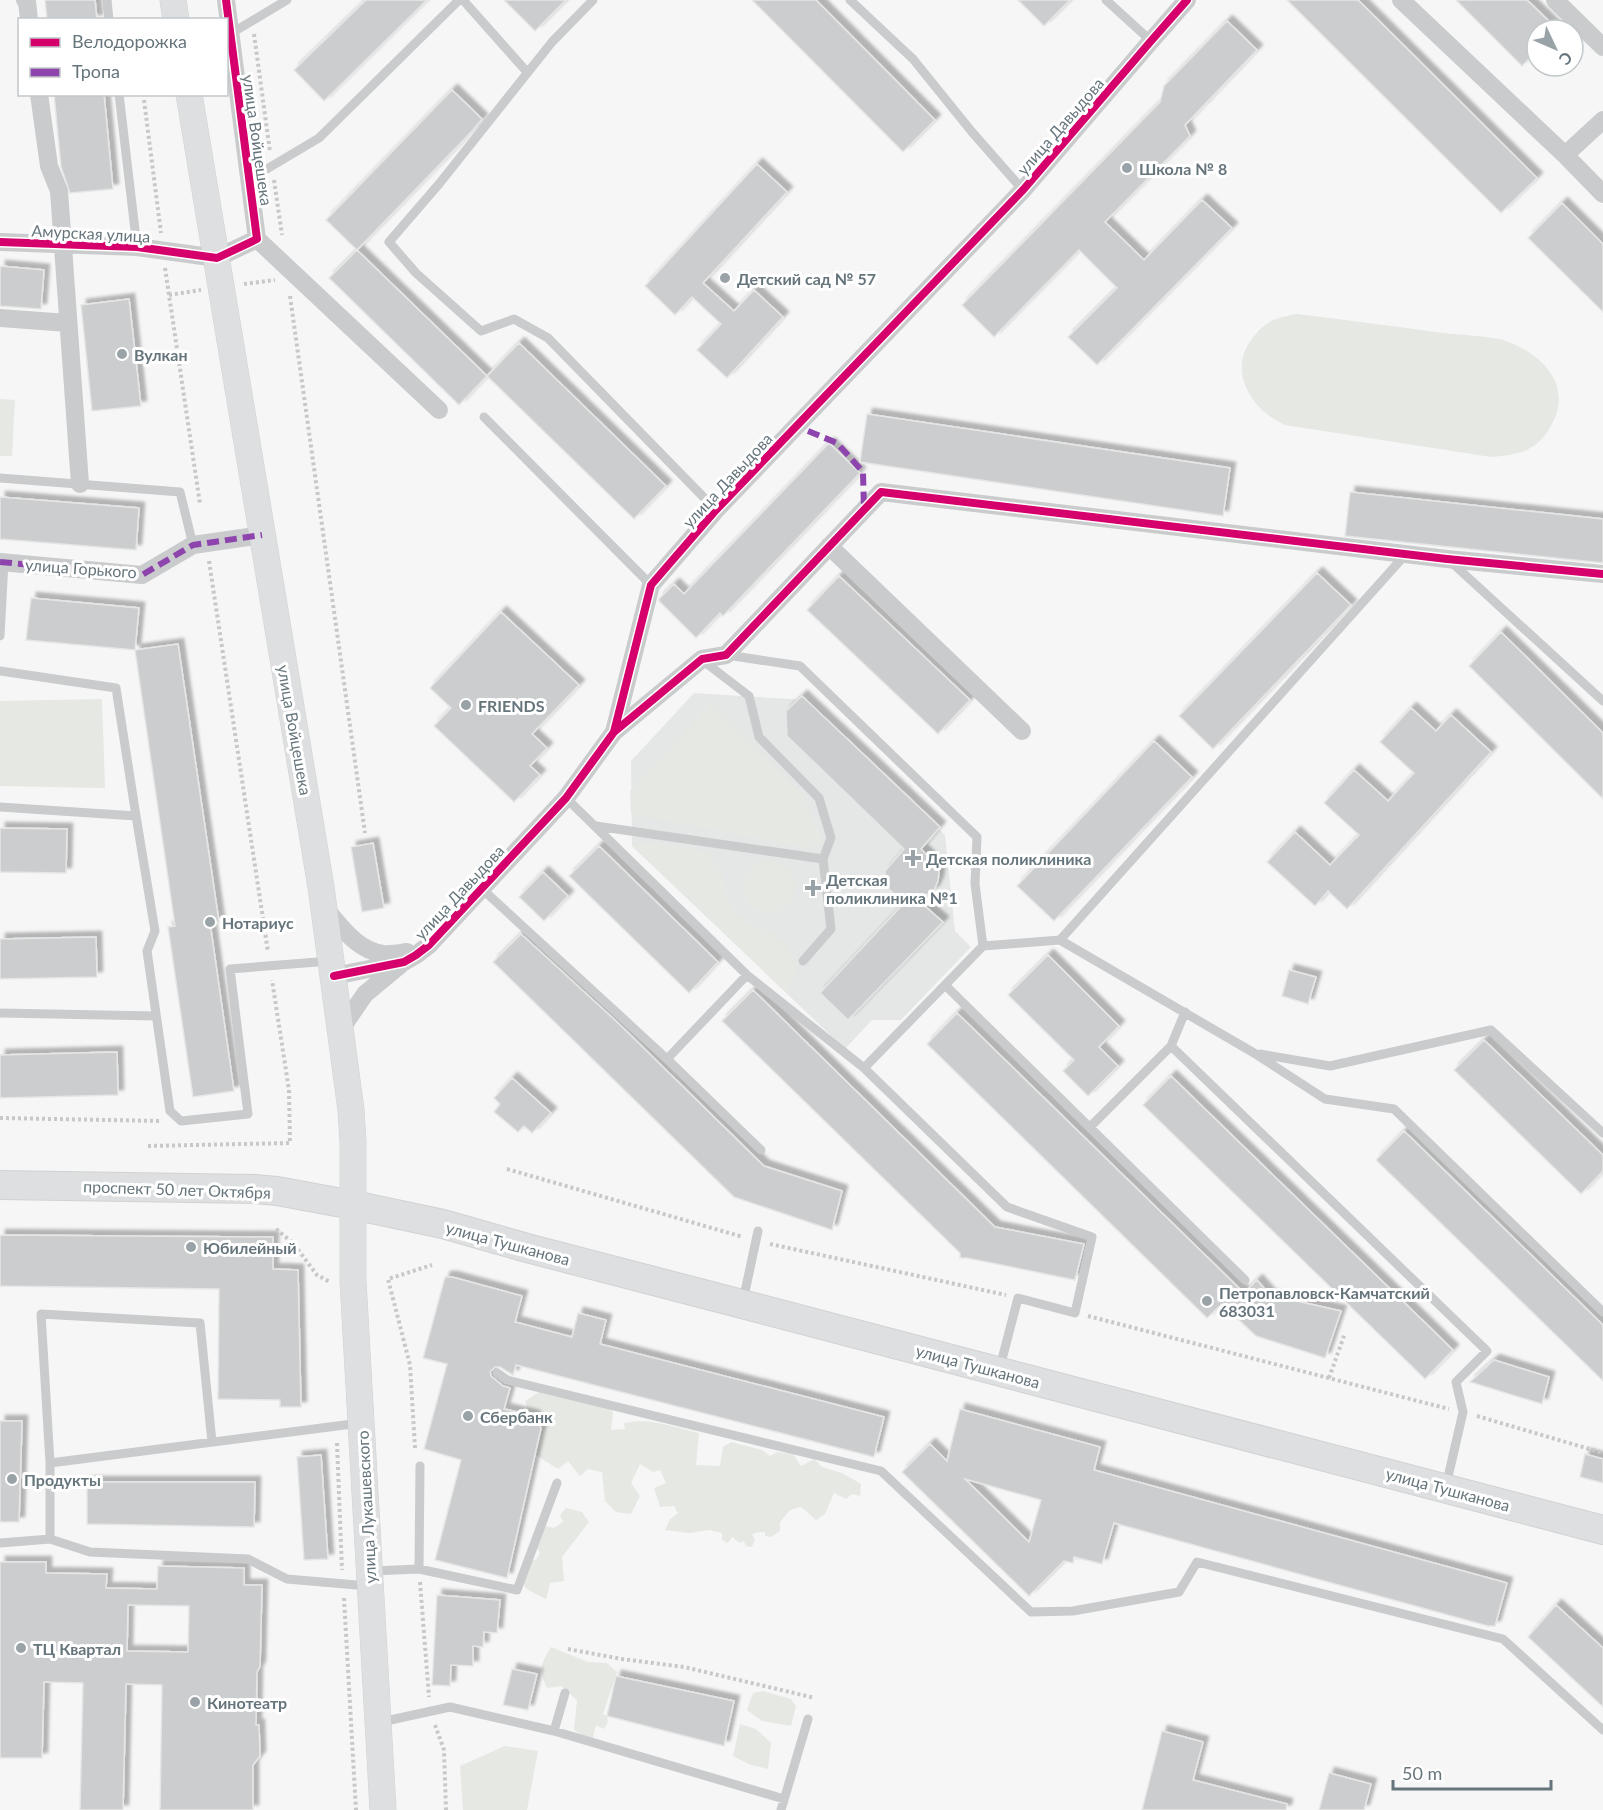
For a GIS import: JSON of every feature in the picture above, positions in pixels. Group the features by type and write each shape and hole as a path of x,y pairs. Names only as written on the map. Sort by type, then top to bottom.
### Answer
{"main road":[{"path":"173,0 176,18"},
{"name":"улица Войцешека","path":"189,96 324,907 351,1121 353,1205"},
{"name":"проспект 50 лет Октября","path":"0,1185 254,1189 353,1205"},
{"name":"улица Тушканова","path":"353,1205 443,1224 526,1248 1603,1530"},
{"name":"улица Лукашевского","path":"353,1205 353,1290 383,1810"}],"street":[{"path":"24,0 27,1 29,18"},
{"name":"улица Войцешека","path":"226,0 257,240"},
{"name":"улица Давыдова","path":"333,969 404,962 416,955 429,945 566,798 614,732 651,585 716,510 1023,190 1150,40 1187,0"},
{"path":"1401,0 1603,194"},
{"path":"1555,0 1603,47"},
{"path":"39,96 49,166 59,191 80,484"},
{"path":"1564,155 1603,120"},
{"path":"217,258 257,240 439,410"},
{"name":"Амурская улица","path":"0,242 137,248 217,258"},
{"path":"0,318 68,323"},
{"path":"614,732 702,659 726,655 881,492 1447,559 1603,574"},
{"name":"улица Горького","path":"2,562 142,574 200,544 262,535"},
{"path":"829,546 1022,731"},
{"path":"324,907 355,942 369,950 385,954 416,951 429,945"},
{"path":"341,1029 365,994 404,962"}],"lane":[{"path":"107,0 109,18"},
{"path":"230,34 287,0"},
{"path":"249,179 319,138 461,0 527,72"},
{"path":"593,0 552,42 439,184 389,242 416,273 481,331 514,319 548,338 716,510"},
{"path":"850,0 913,59 1023,190"},
{"path":"1106,0 1150,40"},
{"path":"118,96 137,248"},
{"path":"484,417 651,585"},
{"path":"0,478 180,492 200,544"},
{"path":"1060,940 1406,554"},
{"path":"1447,559 1603,701"},
{"path":"0,636 2,562"},
{"path":"726,655 800,666 977,837 975,884 983,946"},
{"path":"702,659 749,696 759,737 819,798 831,838 823,859 831,929 803,961"},
{"path":"0,671 116,688 155,931 147,951 170,1111 181,1121 248,1114 230,969 270,966 333,969"},
{"path":"566,798 747,975 864,1068 1007,1207 1092,1237 1075,1313 1018,1298 999,1371"},
{"path":"0,807 136,816"},
{"path":"596,826 823,859"},
{"path":"481,888 667,1059 761,1150"},
{"path":"864,1068 983,946 1060,940 1254,1053 1325,1099 1394,1109 1603,1312"},
{"path":"667,1059 747,975"},
{"path":"945,985 1245,1280"},
{"path":"1090,1127 1171,1046 1185,1012"},
{"path":"0,1013 156,1016"},
{"path":"1254,1053 1330,1066 1491,1030 1603,1133"},
{"path":"1171,1046 1487,1351 1456,1382 1463,1412 1446,1488"},
{"path":"742,1304 757,1236"},
{"path":"50,1539 50,1463 41,1314 200,1323 212,1442"},
{"path":"497,1373 507,1380 881,1470 1031,1612 1073,1611 1179,1592 1197,1562 1503,1638 1603,1730"},
{"path":"50,1463 362,1423"},
{"path":"419,1569 420,1466"},
{"path":"0,1543 50,1539 90,1552 248,1559 288,1579 343,1584 419,1569 517,1590 557,1483"},
{"path":"554,1731 565,1693"},
{"path":"378,1722 450,1707 554,1731 784,1799"},
{"path":"781,1810 808,1719"}],"path":[{"path":"252,21 365,833"},
{"path":"144,100 200,544 289,1090 290,1143 148,1146"},
{"path":"0,1118 181,1121"},
{"path":"507,1169 757,1236 1018,1298"},
{"path":"276,1229 293,1243 317,1275 330,1282"},
{"path":"415,1449 410,1365 388,1279 432,1265"},
{"path":"1075,1313 1463,1412 1603,1453"},
{"path":"1329,1378 1345,1332"},
{"path":"336,1426 356,1810"},
{"path":"419,1569 430,1711 444,1750 446,1810"},
{"path":"568,1649 622,1659 684,1666 815,1698"}],"shaded area":[{"path":"1297,314 1500,339 1519,346 1541,361 1555,381 1558,406 1554,420 1536,445 1521,452 1491,457 1285,425 1261,409 1252,398 1245,386 1242,360 1247,347 1263,326 1276,319"},
{"path":"0,399 15,400 12,456 0,456"},
{"name":"Детская поликлиника №1","path":"694,693 809,700 945,835 955,931 971,947 901,1020 872,1020 845,1049 632,846 631,761"},
{"path":"102,699 105,788 0,786 0,701"},
{"path":"711,704 803,796 823,842 808,848 631,814 630,791"},
{"path":"648,842 709,852 723,877 727,899 736,914 753,926 771,932 787,947 796,966 794,981 785,991 632,846"},
{"path":"769,861 779,863 787,869 793,877 795,887 793,897 787,905 779,911 769,913 759,911 751,905 745,897 743,887 745,877 751,869 759,863"},
{"path":"539,1392 608,1408 613,1412 611,1430 625,1429 624,1423 643,1421 662,1423 699,1433 696,1465 720,1466 723,1447 731,1442 762,1450 770,1456 777,1452 793,1454 801,1466 814,1459 822,1467 842,1473 861,1484 860,1496 852,1494 846,1499 834,1493 825,1514 816,1520 801,1507 790,1510 780,1522 780,1531 771,1537 765,1536 765,1532 752,1535 755,1539 752,1547 732,1537 728,1543 722,1540 722,1533 710,1530 689,1533 665,1530 670,1519 678,1513 674,1506 660,1507 654,1488 666,1483 660,1470 653,1472 640,1464 631,1483 640,1496 631,1514 616,1512 605,1501 602,1472 588,1469 580,1476 568,1461 558,1469 534,1454 534,1416 529,1414 525,1401"},
{"path":"566,1508 582,1512 589,1522 562,1557 564,1581 550,1583 546,1599 525,1586 523,1577 525,1561 536,1560 540,1553 538,1549 529,1548 546,1526 554,1528 563,1522 560,1515"},
{"path":"551,1647 588,1662 607,1663 617,1672 603,1714 607,1716 608,1722 604,1729 596,1725 593,1738 574,1730 577,1700 561,1686 547,1688 542,1676 542,1667"},
{"path":"763,1691 791,1699 796,1706 791,1726 762,1721 747,1710 753,1693"},
{"path":"740,1724 756,1729 771,1743 768,1769 751,1765 733,1756"},
{"path":"505,1746 538,1751 527,1810 463,1810 460,1766"}],"building":[{"path":"45,0 95,0 97,18 47,18"},
{"path":"366,0 427,0 324,101 294,70"},
{"path":"504,0 566,0 535,31"},
{"path":"752,0 816,0 935,120 903,152"},
{"path":"1018,0 1070,0 1044,26"},
{"path":"1287,0 1358,0 1537,178 1501,213"},
{"path":"1456,0 1527,0 1546,18 1525,18 1525,63 1522,66"},
{"name":"Школа № 8","path":"1227,21 1257,50 1185,125 1190,136 1105,222 1144,260 1202,200 1232,228 1097,365 1068,337 1117,288 1079,250 994,337 962,305 1160,102 1164,86"},
{"path":"452,90 482,119 357,250 326,220"},
{"path":"54,96 104,96 113,189 70,193 61,167"},
{"path":"757,164 787,192 703,283 734,311 754,290 783,317 727,378 697,350 721,324 692,297 675,315 645,286"},
{"path":"1562,203 1603,244 1603,312 1528,238"},
{"path":"357,250 487,376 459,405 329,278"},
{"path":"0,266 44,270 41,309 0,306"},
{"path":"129,299 141,406 92,411 81,305"},
{"path":"519,343 666,486 634,519 487,376"},
{"path":"867,414 1230,468 1223,516 860,462"},
{"path":"829,443 860,473 723,616 720,613 696,638 659,599 674,584 684,594"},
{"path":"1350,492 1603,519 1603,563 1345,536"},
{"path":"0,497 139,508 136,550 0,539"},
{"path":"1317,573 1351,605 1213,749 1179,716"},
{"path":"839,576 970,700 938,734 807,610"},
{"path":"31,598 139,608 135,650 26,640"},
{"path":"501,612 579,685 532,734 547,748 530,766 540,775 514,802 434,726 451,708 430,688"},
{"path":"1501,632 1603,733 1603,799 1469,666"},
{"path":"178,644 219,922 210,923 234,1091 193,1097 168,927 175,926 135,650"},
{"name":"Детская поликлиника","path":"802,696 940,827 921,849 936,864 939,873 938,881 934,890 918,900 943,922 848,1020 820,993 904,903 889,889 885,881 885,871 904,849 787,736 786,711"},
{"path":"1411,708 1436,731 1451,715 1491,752 1347,909 1328,891 1315,906 1267,862 1295,832 1330,865 1359,835 1324,803 1354,770 1388,801 1414,773 1380,742"},
{"path":"1154,741 1192,777 1054,921 1017,886"},
{"path":"0,828 67,829 66,873 0,872"},
{"path":"373,843 384,908 362,912 351,847"},
{"path":"599,846 718,962 689,993 569,876"},
{"path":"543,872 568,896 544,921 519,897"},
{"path":"521,934 617,1022 764,1166 842,1191 832,1230 734,1197 493,962"},
{"path":"96,937 97,977 0,979 0,939"},
{"path":"1048,955 1119,1026 1099,1047 1118,1066 1088,1096 1063,1071 1074,1060 1008,995"},
{"path":"1289,970 1316,977 1308,1004 1282,996"},
{"path":"753,990 995,1227 1084,1244 1075,1280 960,1258 960,1253 722,1021"},
{"path":"957,1013 1244,1293 1257,1280 1270,1295 1341,1311 1325,1358 1256,1336 1222,1304 1207,1318 927,1044"},
{"path":"1484,1040 1603,1155 1603,1171 1581,1194 1454,1070"},
{"path":"117,1052 118,1095 0,1098 0,1055"},
{"path":"1171,1076 1453,1350 1425,1379 1143,1105"},
{"path":"512,1078 551,1113 532,1133 524,1126 518,1132 494,1112 500,1104 494,1098"},
{"path":"1404,1131 1603,1325 1603,1381 1376,1160"},
{"path":"0,1235 273,1237 273,1269 298,1270 301,1407 280,1407 280,1400 218,1399 219,1289 0,1286"},
{"path":"445,1277 522,1296 515,1322 572,1337 578,1313 606,1320 600,1344 884,1417 874,1457 516,1365 513,1375 500,1367 495,1367 490,1372 491,1376 503,1386 510,1388 504,1409 534,1416 541,1428 507,1578 435,1560 461,1460 424,1449 447,1364 423,1358"},
{"path":"1494,1360 1549,1377 1542,1404 1470,1382"},
{"path":"960,1409 1100,1447 1094,1470 1507,1583 1495,1626 1488,1626 1114,1523 1102,1564 1074,1557 1073,1563 1064,1561 1029,1596 902,1472 930,1444 947,1461","holes":["965,1479 1041,1500 1029,1542"]},
{"path":"0,1421 22,1421 19,1522 0,1522"},
{"path":"1585,1454 1603,1459 1603,1483 1580,1477"},
{"path":"321,1455 328,1559 304,1560 297,1457"},
{"path":"87,1482 255,1482 254,1527 87,1524"},
{"path":"0,1562 46,1562 46,1573 107,1574 106,1588 157,1589 158,1566 244,1568 244,1585 262,1585 256,1725 259,1725 260,1756 253,1765 253,1810 160,1810 162,1685 126,1684 123,1810 80,1810 83,1683 44,1682 42,1758 0,1758","holes":["128,1605 189,1606 188,1652 127,1651"]},
{"path":"437,1595 500,1600 497,1633 484,1632 483,1647 473,1646 473,1666 451,1665 450,1686 432,1685"},
{"path":"1556,1605 1603,1648 1603,1707 1528,1637"},
{"path":"512,1669 537,1674 528,1710 503,1705"},
{"path":"616,1676 734,1701 724,1746 607,1716"},
{"path":"1162,1731 1203,1742 1193,1780 1287,1804 1286,1810 1142,1810"},
{"path":"1329,1773 1371,1784 1364,1810 1319,1810"}],"marked path":[{"path":"808,431 837,443 863,472 864,509"},
{"path":"0,562 142,575 193,545 262,535"}],"cycle path":[{"path":"0,242 137,247 217,258 257,239 226,0"},
{"path":"334,976 404,962 416,955 429,945 566,798 614,732 651,585 716,510 1023,190 1187,0"},
{"path":"614,732 702,659 726,655 881,492 1447,559 1603,574"}],"place":[{"name":"Школа № 8","path":"1127,168"},
{"name":"Детский сад № 57","path":"725,278"},
{"name":"Вулкан","path":"122,354"},
{"name":"FRIENDS","path":"466,705"},
{"name":"Детская поликлиника","path":"913,858"},
{"name":"Детская поликлиника №1","path":"813,888"},
{"name":"Нотариус","path":"210,922"},
{"name":"Юбилейный","path":"191,1247"},
{"name":"Петропавловск-Камчатский 683031","path":"1207,1301"},
{"name":"Сбербанк","path":"468,1416"},
{"name":"Продукты","path":"12,1479"},
{"name":"ТЦ Квартал","path":"21,1648"},
{"name":"Кинотеатр","path":"195,1702"}]}
